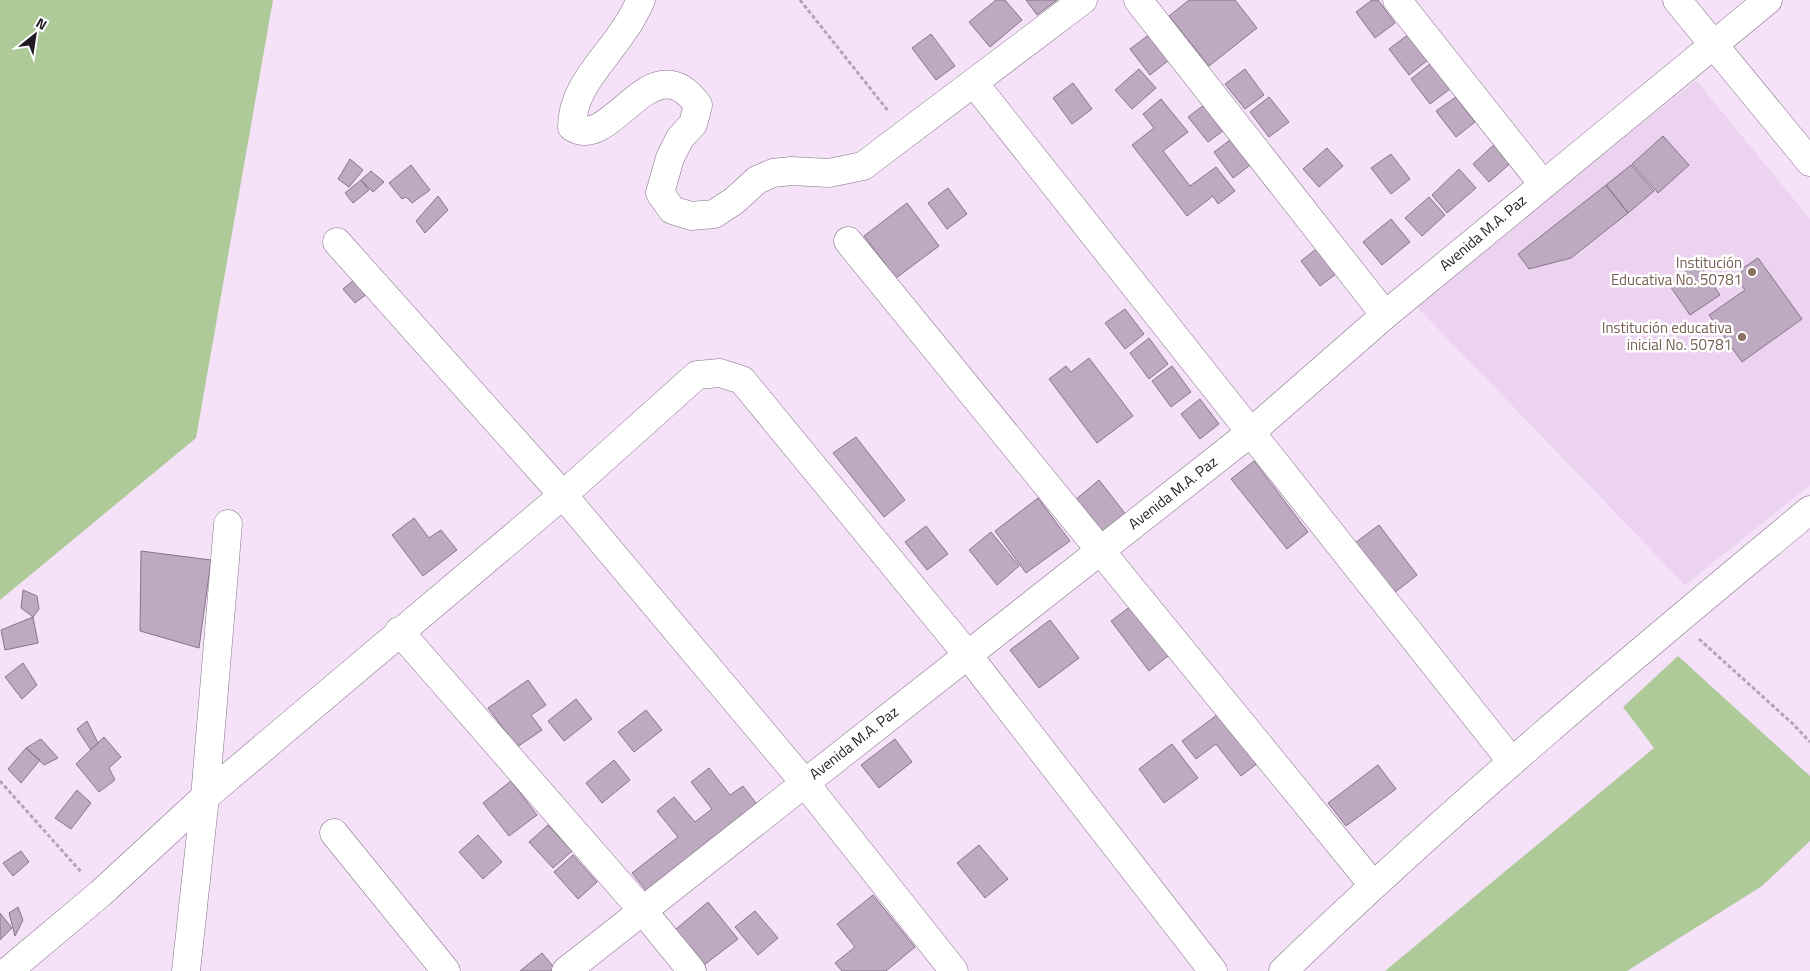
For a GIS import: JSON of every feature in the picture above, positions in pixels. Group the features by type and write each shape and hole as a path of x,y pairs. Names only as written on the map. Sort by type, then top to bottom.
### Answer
{"street":[{"path":"641,0 624,31 600,61 581,92 574,105 572,127 578,130 590,131 608,121 628,103 648,90 668,84 687,91 698,106 693,124 680,138 670,158 660,194 672,210 691,216 714,214 734,201 757,180 773,173 829,173 863,166 1083,0"},
{"path":"1138,0 1386,315"},
{"path":"1397,0 1542,184"},
{"path":"1677,0 1810,162"},
{"name":"Avenida M.A. Paz","path":"566,971 1250,433 1386,315 1542,184 1768,0"},
{"path":"974,83 1512,762"},
{"path":"848,240 1373,885"},
{"path":"337,242 563,495 804,782 954,971"},
{"path":"8,971 101,894 205,797 563,495 697,375 720,373 742,380 967,654 1213,971"},
{"path":"1283,971 1373,885 1512,762 1810,510"},
{"path":"186,971 205,797 228,524"},
{"path":"399,632 643,911 692,971"},
{"path":"334,833 446,971"}],"path":[{"path":"800,0 907,134"},
{"path":"1678,620 1794,724 1810,742"},
{"path":"0,781 101,894"}],"shaded area":[{"path":"1696,80 1810,219 1810,485 1685,585 1416,306"}],"green space":[{"path":"0,0 273,0 196,438 0,600"},
{"path":"1678,656 1810,776 1810,841 1762,886 1627,971 1385,971 1654,748 1623,707"}],"building":[{"path":"996,0 1005,0 1022,20 990,47 969,22"},
{"path":"1026,0 1057,0 1037,15"},
{"path":"1189,0 1235,0 1257,28 1209,66 1169,16"},
{"path":"1372,0 1378,0 1395,23 1375,38 1356,12"},
{"path":"931,34 955,66 936,80 912,48"},
{"path":"1150,34 1169,60 1150,75 1130,49"},
{"path":"1409,34 1428,60 1409,75 1389,49"},
{"path":"1430,64 1450,89 1430,104 1411,79"},
{"path":"1139,69 1156,88 1132,109 1115,90"},
{"path":"1245,69 1264,95 1245,109 1225,84"},
{"path":"1073,83 1092,109 1072,124 1053,98"},
{"path":"1269,97 1289,122 1269,137 1250,112"},
{"path":"1456,97 1475,122 1456,137 1436,111"},
{"path":"1161,99 1188,132 1163,151 1190,186 1216,167 1235,191 1218,204 1213,196 1187,216 1132,145 1154,128 1143,114"},
{"path":"1208,102 1227,128 1208,142 1188,117"},
{"path":"1663,136 1689,165 1658,193 1632,164"},
{"path":"1234,137 1253,163 1233,178 1214,152"},
{"path":"1497,142 1513,161 1489,182 1473,164"},
{"path":"1327,148 1343,166 1319,187 1303,169"},
{"path":"1391,154 1410,179 1391,194 1371,168"},
{"path":"350,159 363,170 349,187 338,179"},
{"path":"411,165 430,190 412,203 406,197 402,199 389,183"},
{"path":"1631,165 1654,191 1628,213 1606,185"},
{"path":"1459,169 1476,188 1447,213 1432,195"},
{"path":"371,171 384,182 373,192 361,180"},
{"path":"361,180 369,190 353,203 345,193"},
{"path":"1606,185 1628,213 1571,258 1529,269 1518,254"},
{"path":"948,188 967,214 947,229 928,203"},
{"path":"438,196 448,210 425,233 416,221"},
{"path":"1429,197 1445,215 1422,236 1405,218"},
{"path":"907,203 939,246 896,278 864,236"},
{"path":"1391,219 1410,242 1382,265 1363,242"},
{"path":"1320,246 1340,271 1320,286 1301,261"},
{"path":"1758,258 1802,319 1742,362 1709,315 1745,290 1738,281 1743,268"},
{"path":"1698,263 1720,295 1690,315 1668,283"},
{"path":"356,278 368,293 355,303 343,289"},
{"path":"1125,309 1144,334 1125,349 1105,323"},
{"path":"1149,338 1168,364 1149,379 1130,353"},
{"path":"1089,358 1133,416 1097,443 1049,379 1066,366 1071,372"},
{"path":"1172,366 1191,392 1171,407 1152,381"},
{"path":"1200,399 1219,424 1200,439 1181,414"},
{"path":"856,437 905,500 884,517 833,453"},
{"path":"1254,461 1308,532 1287,549 1231,479"},
{"path":"1099,480 1127,516 1103,535 1075,500"},
{"path":"1038,498 1070,541 1026,573 995,531"},
{"path":"414,518 429,538 441,530 457,550 423,576 392,535"},
{"path":"1379,525 1417,575 1394,593 1355,543"},
{"path":"926,526 948,554 927,570 905,542"},
{"path":"991,532 1019,566 997,585 969,550"},
{"path":"141,551 211,560 199,648 140,631"},
{"path":"23,590 37,596 39,609 33,617 21,608"},
{"path":"1135,603 1173,652 1149,671 1111,621"},
{"path":"33,617 38,643 5,650 1,630"},
{"path":"1050,620 1079,658 1039,688 1010,650"},
{"path":"23,663 37,685 22,699 5,677"},
{"path":"528,680 546,705 531,715 542,730 517,747 488,708"},
{"path":"576,699 592,719 564,741 548,721"},
{"path":"1225,709 1263,759 1241,776 1216,744 1196,759 1182,741"},
{"path":"646,710 662,730 634,752 618,732"},
{"path":"87,721 98,743 91,750 77,729"},
{"path":"104,737 121,757 109,768 115,780 99,792 76,764"},
{"path":"41,739 58,758 44,765 26,748"},
{"path":"895,739 912,762 879,788 861,765"},
{"path":"1172,744 1198,778 1164,803 1139,769"},
{"path":"26,748 40,760 21,783 8,769"},
{"path":"614,760 630,780 602,803 586,783"},
{"path":"1378,765 1396,789 1346,826 1328,803"},
{"path":"709,768 730,795 743,786 762,811 651,897 632,873 678,837 657,811 674,797 695,822 712,809 691,782"},
{"path":"511,781 537,815 509,836 483,803"},
{"path":"77,790 91,803 71,829 55,818"},
{"path":"548,825 572,851 553,868 529,842"},
{"path":"478,835 502,862 483,879 459,852"},
{"path":"979,845 1008,879 985,898 957,863"},
{"path":"21,851 29,862 13,876 3,863"},
{"path":"573,855 597,882 578,899 554,872"},
{"path":"873,895 915,947 886,971 842,971 835,963 855,947 837,924"},
{"path":"708,902 738,939 704,965 675,930"},
{"path":"18,907 23,920 15,936 9,913"},
{"path":"755,911 778,938 758,955 735,927"},
{"path":"0,913 12,928 0,940"},
{"path":"542,953 557,971 520,971"}],"place":[{"name":"Institución Educativa No. 50781","path":"1752,272"},
{"name":"Institución educativa inicial No. 50781","path":"1742,337"}]}
